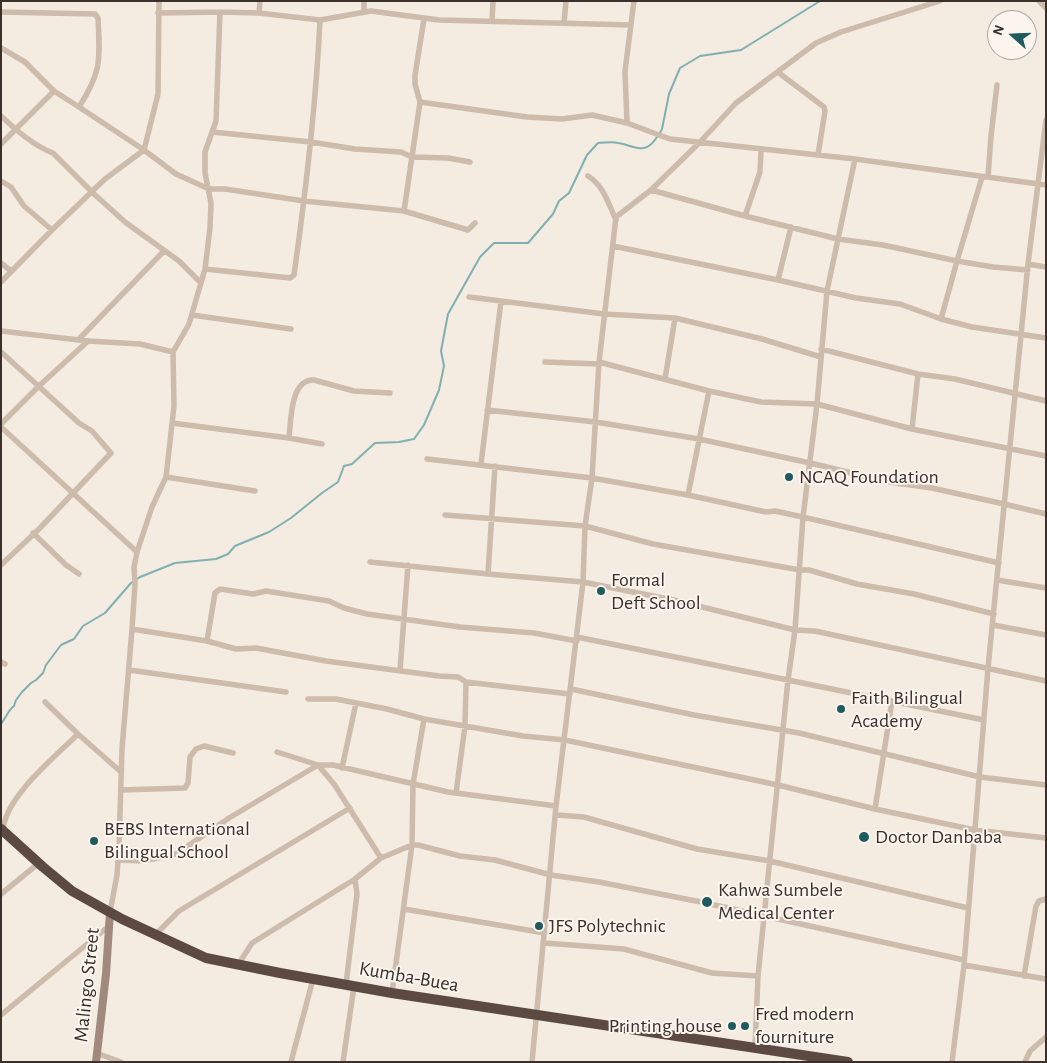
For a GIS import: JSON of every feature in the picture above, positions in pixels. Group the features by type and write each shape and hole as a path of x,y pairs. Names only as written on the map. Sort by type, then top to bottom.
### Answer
{"highway":[{"name":"Kumba-Buea","path":"2,830 72,891 155,935 201,956 238,965 392,993 848,1062"}],"street":[{"path":"1,282 111,174 144,150 158,94 159,1"},
{"path":"259,13 260,1"},
{"path":"364,1 364,12"},
{"path":"492,21 493,1"},
{"path":"564,23 566,1"},
{"path":"627,123 625,76 634,1"},
{"path":"532,1062 557,815 556,806 583,582 585,526 592,478 599,363 618,214 651,190 700,142 736,103 779,73 813,45 826,38 882,18 915,10 940,1"},
{"path":"1039,1 1046,8"},
{"path":"1,12 94,14 97,16 99,64 94,82 79,107"},
{"path":"110,912 118,860 121,772 135,584 134,567 137,552 152,508 166,476 174,399 173,352 189,324 205,269 211,203 205,173 205,152 216,121 220,12"},
{"path":"158,13 259,13 320,20 364,12 424,19 631,25"},
{"path":"404,212 420,102 415,84 424,19"},
{"path":"205,269 292,277 294,275 311,142 317,82 320,20"},
{"path":"1,48 24,62 54,91 144,150 176,174 209,189 225,189 304,201 404,212 468,230 475,223"},
{"path":"779,73 824,107 825,115 818,155"},
{"path":"940,320 985,177 997,85"},
{"path":"1,144 54,91"},
{"path":"420,102 562,120 592,115 627,123 665,138 855,159 1046,185"},
{"path":"1,116 15,129 45,150 53,153 92,193 125,222 179,261 201,283"},
{"path":"952,1062 964,962 988,668 1004,504 1037,183 1046,120"},
{"path":"212,132 311,142 355,149 401,152 412,157 448,158 470,162"},
{"path":"745,216 760,172 760,150"},
{"path":"755,1048 758,976 788,680 795,630 803,517 817,404 827,291 855,159"},
{"path":"588,176 602,188 616,220"},
{"path":"1,182 11,187 24,206 52,230"},
{"path":"651,190 838,239 883,245 993,267 1046,267"},
{"path":"778,280 791,227"},
{"path":"613,246 856,298 900,304 940,320 972,327 1046,338"},
{"path":"79,339 164,251"},
{"path":"1,263 11,271"},
{"path":"469,297 604,314 675,318 762,338 820,357"},
{"path":"481,464 501,301"},
{"path":"192,315 291,329"},
{"path":"665,379 675,318"},
{"path":"1,331 88,341 140,344 173,352"},
{"path":"88,341 39,386 1,426 72,494 79,498 137,552"},
{"path":"821,349 918,374 956,379 1046,401"},
{"path":"1,352 79,422 92,431 111,452 1,565"},
{"path":"545,362 599,363 761,402 817,404 912,429 1046,456"},
{"path":"912,429 918,374"},
{"path":"289,438 294,396 302,383 307,380 314,380 354,392 390,393"},
{"path":"688,495 709,391"},
{"path":"487,410 596,422 699,440 810,463 889,482 932,488 1046,514"},
{"path":"172,423 322,444"},
{"path":"427,459 592,478 688,495 766,512 773,511 803,517 999,562"},
{"path":"488,574 495,466"},
{"path":"166,476 255,491"},
{"path":"445,515 585,526 653,544 809,570 857,584 914,594 994,614"},
{"path":"33,533 66,566 79,574"},
{"path":"370,562 583,582 678,601 795,630 815,631 1046,680"},
{"path":"400,670 408,565"},
{"path":"997,580 1046,588"},
{"path":"207,641 214,593 220,589 253,594 266,591 329,602 367,614 460,627 534,633 577,639 984,720"},
{"path":"993,625 1046,635"},
{"path":"132,629 207,641 240,649 256,648 326,661 439,676 454,676 466,682 571,692 799,733 980,777 1046,785"},
{"path":"129,670 286,692"},
{"path":"456,793 465,726 466,682"},
{"path":"308,699 336,699 387,709 424,719 522,736 565,740 778,785 875,809 975,830 1046,838"},
{"path":"875,809 892,701"},
{"path":"45,702 121,772"},
{"path":"342,768 356,704"},
{"path":"392,993 412,845 413,784 424,719"},
{"path":"2,830 5,817 18,794 78,734"},
{"path":"121,790 185,788 188,783 190,757 199,747 204,746 232,753"},
{"path":"277,752 318,765 333,765 456,793 556,806"},
{"path":"318,765 334,784 381,858"},
{"path":"118,860 143,861 172,855 229,818 318,765"},
{"path":"155,935 180,910 350,808"},
{"path":"557,815 584,817 697,849 770,861 968,908"},
{"path":"238,965 252,943 355,879 381,858 412,845 422,845 460,856 495,860 551,875 599,882 701,902 1024,976 1046,979"},
{"path":"1,894 39,863"},
{"path":"343,1062 358,894 355,879"},
{"path":"1024,976 1036,906 1039,901 1046,899"},
{"path":"404,909 545,932"},
{"name":"Malingo Street","path":"96,1058 110,912"},
{"path":"1,1015 109,926"},
{"path":"544,943 624,949 712,973 758,976"},
{"path":"291,1062 313,979"},
{"path":"1025,1062 1030,1051 1046,1037"},
{"path":"96,1058 121,1062"}],"waterway":[{"path":"660,133 669,94 680,68 700,56 741,50 820,1"},
{"path":"1,724 22,692 43,673 46,665 61,645 74,639 83,626 105,613 131,583 140,577 175,563 216,559 228,554 235,546 269,532 291,518 338,482 344,466 352,464 375,443 414,439 424,425 439,390 444,366 441,351 448,314 480,257 494,243 528,243 553,214 559,201 569,193 587,155 598,143 616,142 644,148 653,143 657,137"}],"place":[{"name":"NCAQ Foundation","path":"789,477"},
{"name":"Formal Deft School","path":"601,591"},
{"name":"Faith Bilingual Academy","path":"841,709"},
{"name":"Doctor Danbaba","path":"864,837"},
{"name":"BEBS International Bilingual School","path":"94,841"},
{"name":"Kahwa Sumbele Medical Center","path":"707,902"},
{"name":"JFS Polytechnic","path":"539,926"},
{"name":"Printing house","path":"732,1026"},
{"name":"Fred modern fourniture","path":"745,1026"}]}
